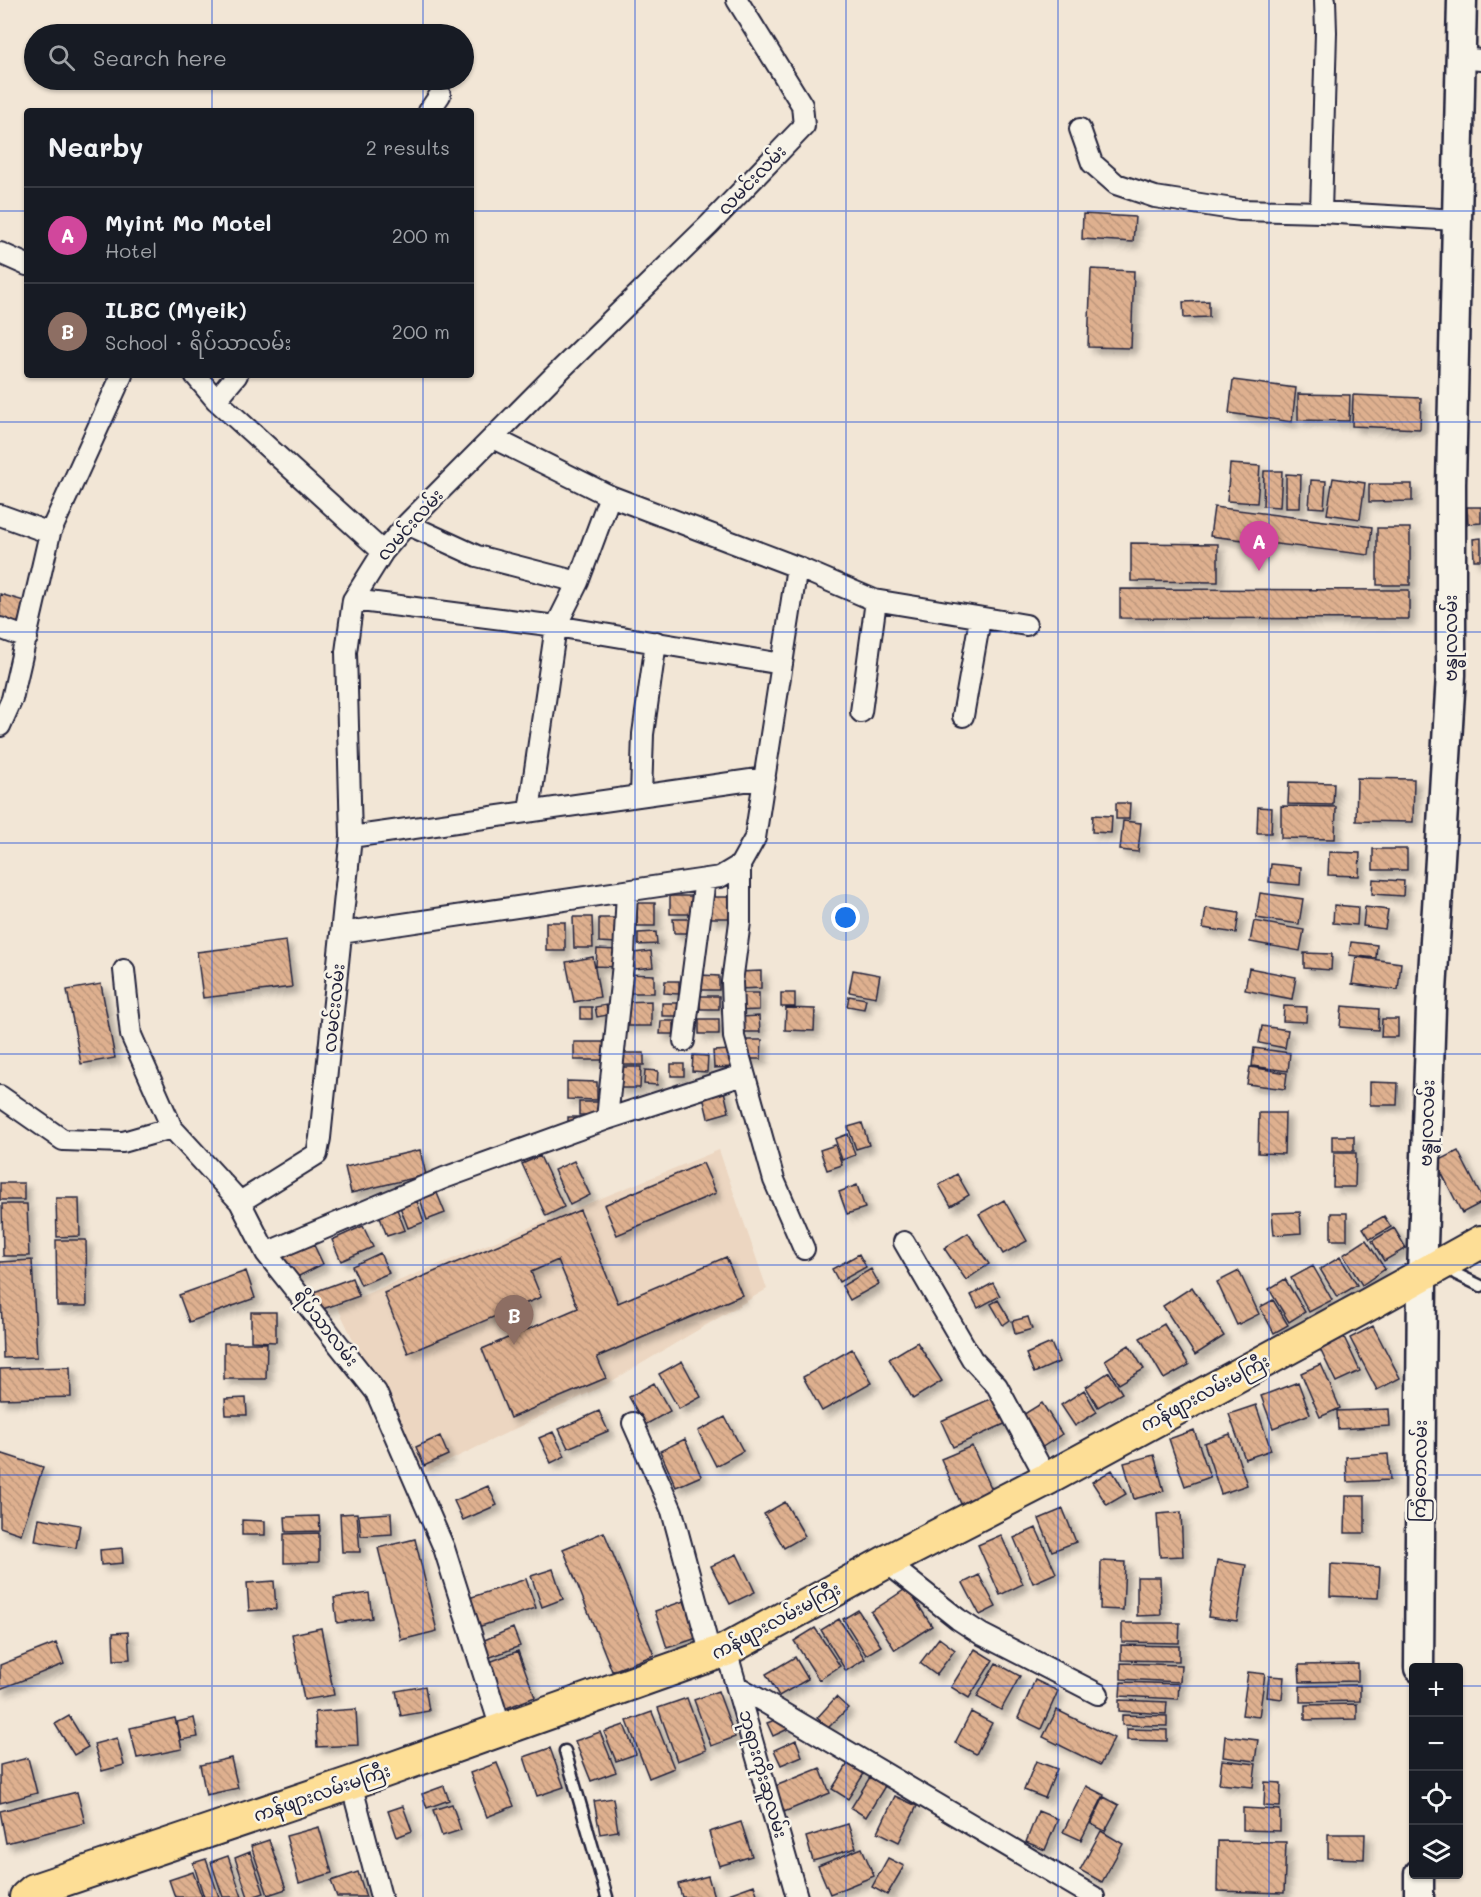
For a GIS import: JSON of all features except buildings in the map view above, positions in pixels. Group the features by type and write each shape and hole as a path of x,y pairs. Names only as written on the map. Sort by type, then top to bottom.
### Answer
{"main road":[{"name":"ကန်ဖျားလမ်းမကြီး","path":"25,1895 351,1784 719,1653 886,1562 1047,1479 1481,1242"}],"street":[{"name":"လမင်းလမ်း","path":"240,1202 316,1154 320,1138 351,837 346,652 353,600 383,552 407,524 709,225 804,126 802,105 737,0"},
{"path":"1321,212 1325,0"},
{"name":"ဗန္ဓုလလမ်း","path":"1433,1269 1431,1008 1451,675 1450,484 1456,220 1471,59 1461,0"},
{"path":"1080,129 1092,163 1116,184 1155,196 1239,210 1456,220"},
{"path":"0,253 24,264"},
{"path":"0,726 12,699 50,533 121,378"},
{"path":"198,378 216,400 383,552"},
{"path":"216,400 234,378"},
{"path":"493,438 610,496 797,567 874,600 1026,625"},
{"path":"529,811 556,626 578,582 610,496"},
{"path":"0,515 50,533"},
{"path":"407,524 477,556 578,582"},
{"path":"797,567 755,838 740,865 740,922 732,982 734,1037 743,1075 774,1180 804,1249"},
{"path":"353,600 556,626 782,664"},
{"path":"861,712 875,608 874,600"},
{"path":"963,716 980,619"},
{"path":"0,628 27,638"},
{"path":"641,795 643,734 656,642"},
{"path":"351,837 765,778"},
{"path":"341,933 720,877 740,865"},
{"path":"684,1041 705,879"},
{"path":"607,1119 624,954 627,891"},
{"name":"ရိပ်သာလမ်း","path":"124,970 131,1035 172,1128 240,1202 266,1252 376,1392 444,1548 501,1729"},
{"path":"266,1252 444,1178 607,1119 743,1075"},
{"path":"0,1095 63,1140 123,1142 172,1128"},
{"path":"904,1242 972,1359 997,1386 1047,1479"},
{"name":"ကြံတောလမ်း","path":"1419,1663 1433,1269"},
{"name":"ဘုရားကိုးဆူလမ်း","path":"633,1423 672,1511 719,1653 737,1686 797,1897"},
{"path":"886,1562 958,1619 981,1634 1098,1694"},
{"path":"737,1686 1094,1897"},
{"path":"351,1784 381,1897"},
{"path":"1419,1879 1419,1897"}],"lane":[{"path":"1433,1269 1456,1274 1481,1286"},
{"path":"565,1751 607,1897"}],"shaded area":[{"path":"719,1150 767,1289 607,1384 418,1476 337,1306"}],"place":[{"name":"Myint Mo Motel","path":"1259,571"},
{"name":"ILBC (Myeik)","path":"514,1345"}]}
